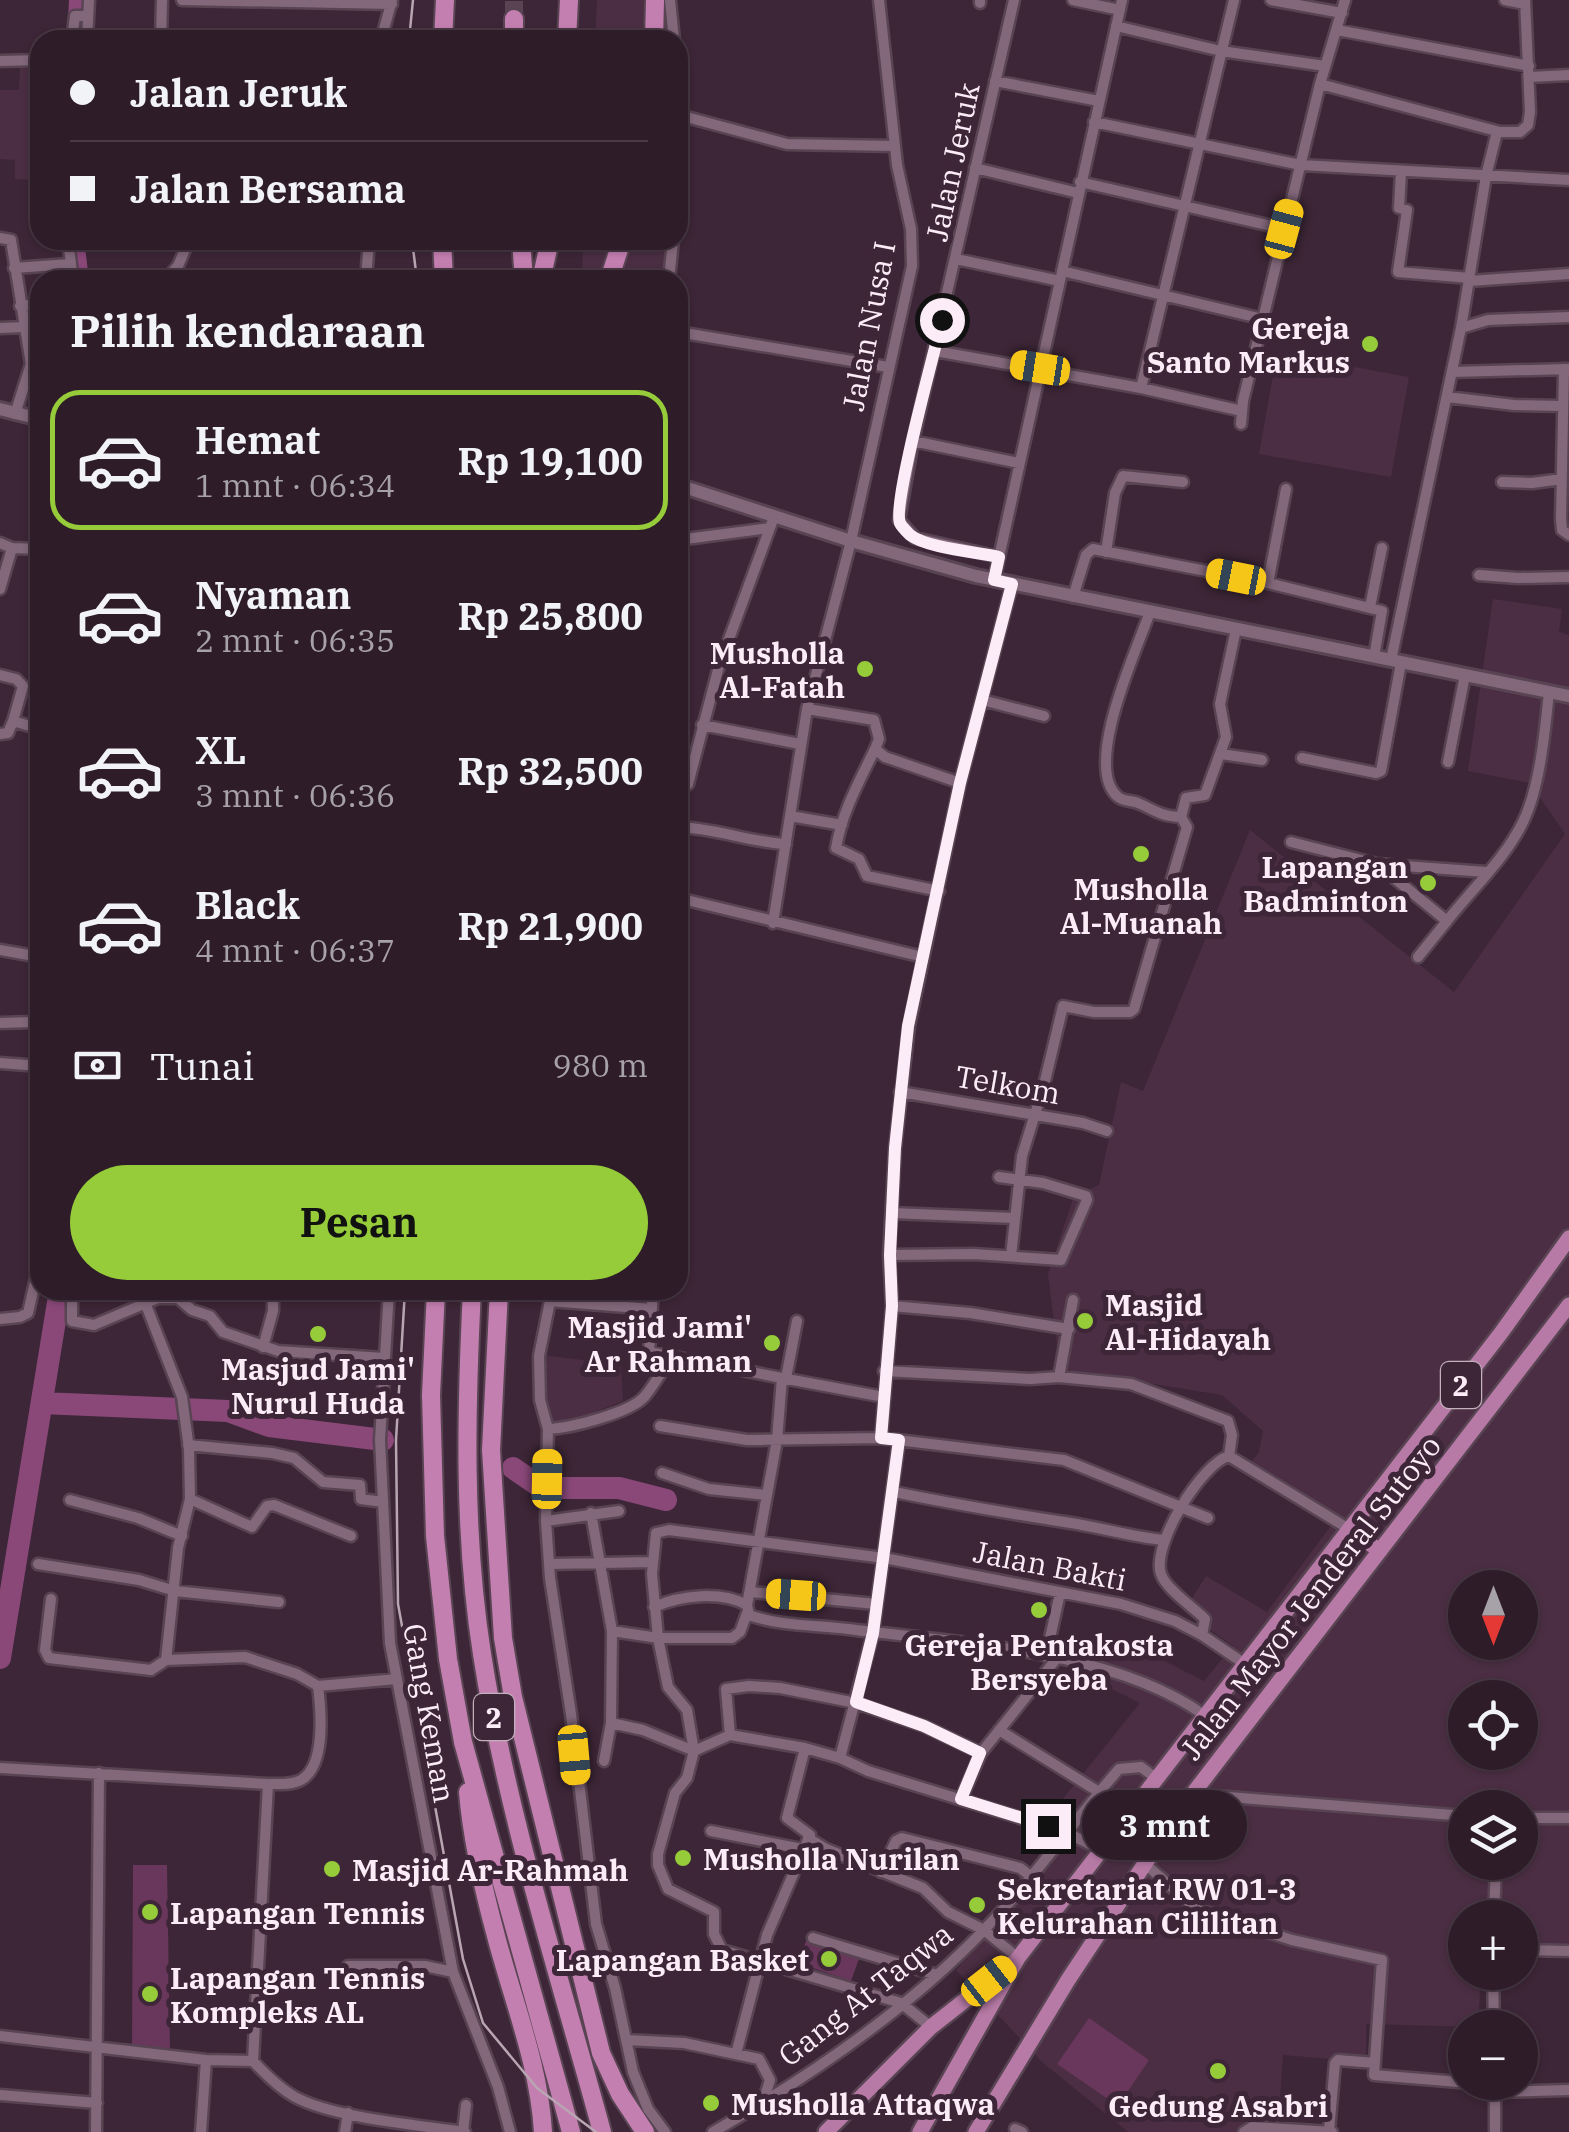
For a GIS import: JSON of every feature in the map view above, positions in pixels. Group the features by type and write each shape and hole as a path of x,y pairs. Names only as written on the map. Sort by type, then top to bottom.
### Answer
{"highway":[{"path":"444,30 445,0"},
{"path":"568,30 569,0"},
{"path":"654,30 656,0"},
{"path":"514,19 514,30"},
{"name":"Jalan Mayor Jenderal Sutoyo","path":"920,2132 1018,1958 1501,1333 1569,1238"},
{"name":"2","path":"436,1300 431,1396 435,1536 448,1659 463,1742 571,2132"},
{"name":"2","path":"471,1300 466,1398 468,1536 482,1653 506,1776 602,2132"},
{"path":"498,1300 491,1450 495,1552 513,1697 601,2053 620,2094 645,2132"},
{"name":"Jalan Mayor Jenderal Sutoyo","path":"976,2132 1068,1980 1192,1794 1569,1304"},
{"path":"1349,1529 1380,1551"},
{"path":"463,1742 472,1835 496,1936 534,2066 543,2132"},
{"name":"Jalan Mayor Jenderal Sutoyo","path":"826,2132 931,2027 1018,1958"}],"street":[{"path":"76,30 89,0"},
{"path":"162,0 162,30"},
{"path":"182,0 392,2 384,30"},
{"path":"670,0 673,30"},
{"name":"Jalan Nusa I","path":"773,923 807,710 851,541 912,252 894,146 879,0"},
{"name":"Jalan Jeruk","path":"999,557 908,534 900,524 899,508 1014,0"},
{"path":"994,580 1121,5 1074,0"},
{"path":"1142,388 1234,0"},
{"path":"1271,0 1342,14"},
{"path":"935,351 1142,388 1242,418 1284,229 1345,0"},
{"path":"1320,84 1497,132 1523,131 1529,121 1525,2 1505,0"},
{"path":"82,16 85,30"},
{"path":"1116,26 1221,51 1325,66"},
{"path":"1337,30 1529,72 1569,75"},
{"path":"0,61 30,60"},
{"path":"995,81 1098,101"},
{"path":"688,117 787,144 894,146"},
{"path":"1094,122 1302,165 1569,180"},
{"path":"1302,758 1376,774 1381,771 1396,661 1497,132"},
{"path":"975,168 1184,204 1284,229"},
{"path":"1401,172 1399,208 1407,210 1398,272 1470,280 1569,274"},
{"path":"0,238 9,238 30,357"},
{"path":"69,250 71,270"},
{"path":"0,259 70,264"},
{"path":"956,259 1163,294 1263,319"},
{"path":"20,306 30,305"},
{"path":"1461,328 1488,320 1569,317"},
{"path":"0,328 26,327"},
{"path":"688,334 888,367"},
{"path":"15,414 30,367"},
{"path":"1452,372 1566,369 1562,530 1569,534"},
{"path":"1446,396 1514,406 1563,406"},
{"path":"0,409 30,418"},
{"path":"913,441 1019,462"},
{"path":"1106,552 1111,512 1123,476 1182,482"},
{"path":"1502,482 1562,480"},
{"path":"688,489 772,523 994,580 1569,696"},
{"path":"1268,583 1286,489"},
{"path":"688,538 772,523"},
{"path":"688,784 719,666 772,523"},
{"path":"0,589 6,546"},
{"path":"1370,606 1382,548"},
{"path":"1073,597 1089,551 1268,583 1382,611 1374,657"},
{"path":"1479,575 1569,577"},
{"path":"881,1438 892,1306 892,1212 908,1026 960,783 1012,584"},
{"path":"1011,1256 1024,1145 1063,1006 1094,1012 1130,1012 1134,1008 1187,827 1181,818 1154,813 1141,804 1119,798 1109,783 1105,764 1107,738 1150,612"},
{"path":"1181,818 1186,798 1205,795 1226,737 1220,704 1236,629"},
{"path":"0,674 23,686 14,721 8,733 0,734"},
{"path":"1448,762 1465,675"},
{"path":"1418,957 1513,839 1525,818 1540,758 1550,692"},
{"path":"982,700 1044,716"},
{"path":"807,710 874,720 879,739 850,796 836,848 859,859 867,876 939,891"},
{"path":"14,721 30,726"},
{"path":"702,725 800,744"},
{"path":"874,749 885,758 960,783"},
{"path":"1221,754 1262,760"},
{"path":"790,816 842,826"},
{"path":"688,827 786,844"},
{"path":"1290,842 1377,864 1486,872"},
{"path":"1377,864 1447,921"},
{"path":"688,901 924,957"},
{"path":"0,950 30,955"},
{"path":"0,1023 30,1022"},
{"path":"0,1063 30,1065"},
{"name":"Telkom","path":"900,1092 1083,1122 1107,1131"},
{"path":"890,1255 1061,1260 1087,1198 1074,1190 999,1177"},
{"path":"892,1212 1014,1218"},
{"path":"0,1319 20,1317 31,1309 33,1300"},
{"path":"72,1300 72,1320 94,1325 151,1300"},
{"path":"180,1300 192,1310 210,1316 223,1332 278,1351 384,1358"},
{"path":"263,1346 272,1300"},
{"name":"Gang Keman","path":"387,1300 380,1440 386,1606 452,1972 498,2088 510,2132"},
{"path":"549,1300 540,1356 540,1400 548,1429 549,1564 596,1924 634,2072 648,2109 664,2132"},
{"path":"581,1300 651,1309"},
{"path":"652,1300 647,1349 884,1398"},
{"path":"1058,1377 1073,1300"},
{"path":"146,1305 186,1410 188,1445 190,1499 166,1660"},
{"path":"892,1306 1020,1319 1068,1329"},
{"path":"612,1631 658,1638 732,1638 740,1632 777,1440 784,1378 798,1321"},
{"path":"548,1429 600,1419 642,1400 672,1356"},
{"path":"884,1372 1058,1377 1131,1384 1225,1419 1231,1427 1230,1456 1349,1529"},
{"path":"660,1426 747,1440 881,1438 1064,1460 1208,1518"},
{"path":"840,1758 873,1633 899,1440"},
{"path":"188,1445 294,1458 323,1482 360,1485 361,1499 384,1502"},
{"name":"Jalan Bakti","path":"1202,1634 1206,1619 1166,1585 1160,1572 1164,1540 1182,1507 1217,1462 1230,1456"},
{"path":"662,1474 720,1492 766,1495"},
{"path":"894,1492 1021,1518 1164,1540"},
{"path":"190,1499 252,1527 268,1506 274,1505 351,1536"},
{"path":"70,1500 138,1518 182,1536"},
{"path":"546,1521 619,1511"},
{"path":"591,1513 612,1631 612,1723 604,1761"},
{"name":"Jalan Bakti","path":"653,1562 659,1530 884,1558 1153,1612 1202,1634 1245,1664"},
{"path":"549,1564 653,1562 654,1607 668,1687 687,1710 694,1752 660,1840 661,1876 672,1894 714,1912 714,1934 722,1950 901,2003 931,2027"},
{"path":"38,1564 139,1580 175,1591 279,1602"},
{"path":"750,1592 876,1604"},
{"path":"961,1799 980,1753 1052,1657 1060,1593"},
{"path":"654,1607 691,1597 738,1600 758,1619 1052,1657 1146,1681 1204,1715"},
{"path":"51,1598 46,1650 49,1658 151,1670 166,1660 245,1657 296,1674 318,1686 397,1679"},
{"path":"0,1768 268,1784 300,1780 314,1761 321,1724 318,1686"},
{"path":"730,1735 728,1688 780,1688 856,1702 924,1726 980,1753"},
{"path":"612,1723 644,1730 694,1752 730,1735 805,1748 1066,1832 1101,1850"},
{"path":"998,1730 1099,1792"},
{"path":"736,2054 776,1911 810,1833 788,1818 805,1748"},
{"name":"Gang At Taqwa","path":"713,2132 841,2051 937,1975 984,1930 1124,1766 1141,1766 1156,1778"},
{"path":"96,2132 99,1773"},
{"path":"253,2062 268,1784"},
{"path":"1192,1794 1448,1815"},
{"path":"1538,1818 1569,1818"},
{"path":"711,1831 805,1844 923,1888 948,1912 984,1930 1018,1958"},
{"path":"881,1872 896,1841 902,1838 1020,1868 1063,1901"},
{"path":"1144,1863 1198,1910 1292,1940 1382,1960 1374,2069"},
{"path":"813,1938 937,1975"},
{"path":"1538,1951 1569,1952"},
{"path":"348,1966 425,1966 452,1972"},
{"path":"0,2036 253,2062 275,2084 297,2098 348,2113 459,2132 466,2105"},
{"name":"Gang At Taqwa","path":"626,2040 671,2041 760,2058 770,2080 763,2102"},
{"path":"202,2132 206,2060"},
{"path":"1244,2132 1252,2127 1331,2132 1338,2060 1448,2079"},
{"path":"1538,2088 1569,2090"},
{"path":"0,2095 97,2103"},
{"path":"1495,2100 1495,2132"},
{"path":"346,2132 348,2113"}],"shaded area":[{"path":"597,0 664,0 667,30 596,30"},
{"path":"20,68 30,68 30,180 15,179 15,160 0,159 0,90 19,90"},
{"path":"583,250 672,250 672,270 582,270"},
{"path":"1277,353 1409,377 1391,477 1259,454"},
{"path":"1493,599 1562,609 1559,632 1569,635 1569,1955 1538,1954 1538,1900 1448,1900 1448,1990 1480,1990 1479,2010 1448,2010 1448,2026 1366,2024 1366,2062 1283,2055 1278,2128 1248,2132 1128,2132 1042,2062 956,1970 1081,1824 1057,1806 1140,1703 1094,1680 1112,1634 1204,1681 1233,1646 1184,1611 1206,1576 1267,1612 1335,1520 1249,1465 1259,1452 1263,1431 1222,1395 1060,1369 1048,1274 1074,1196 1099,1185 1121,1082 1143,1091 1250,830 1454,992 1565,834 1530,783 1468,771"},
{"path":"541,1355 621,1367 623,1401 574,1420 545,1422"},
{"name":"Lapangan Tennis","path":"133,1865 167,1865 170,2048 132,2049"},
{"name":"Lapangan Basket","path":"807,1938 860,1956 851,1981 798,1963"},
{"path":"1089,2018 1149,2060 1118,2106 1057,2064"}],"waterway":[{"path":"78,30 80,0"},
{"path":"74,250 77,270"},
{"path":"0,1658 58,1300"},
{"path":"42,1403 228,1411 269,1426 383,1440"},
{"path":"513,1468 542,1488 619,1488 666,1500"}],"tunnel":[{"path":"514,0 514,19"}],"tram line":[{"path":"410,30 413,0"},
{"path":"413,250 416,270"},
{"path":"404,1300 396,1440 398,1604 463,1959 483,2023 537,2088 596,2132"}],"place":[{"name":"Gereja Santo Markus","path":"1370,344"},
{"name":"Musholla Al-Fatah","path":"865,669"},
{"name":"Musholla Al-Muanah","path":"1141,854"},
{"name":"Lapangan Badminton","path":"1428,883"},
{"name":"Masjid Al-Hidayah","path":"1085,1321"},
{"name":"Masjud Jami' Nurul Huda","path":"318,1334"},
{"name":"Masjid Jami' Ar Rahman","path":"772,1343"},
{"name":"Gereja Pentakosta Bersyeba","path":"1039,1610"},
{"name":"Musholla Nurilan","path":"683,1858"},
{"name":"Masjid Ar-Rahmah","path":"332,1869"},
{"name":"Sekretariat RW 01-3 Kelurahan Cililitan","path":"977,1905"},
{"name":"Lapangan Tennis","path":"150,1912"},
{"name":"Lapangan Basket","path":"829,1959"},
{"name":"Lapangan Tennis Kompleks AL","path":"150,1994"},
{"name":"Gedung Asabri","path":"1218,2071"},
{"name":"Musholla Attaqwa","path":"711,2103"}],"route":[{"path":"942,320 899,508 900,524 914,538 999,557 994,580 1012,584 960,783 908,1026 895,1148 892,1306 881,1438 899,1440 873,1633 856,1702 924,1726 980,1753 961,1799 1048,1826"}]}
